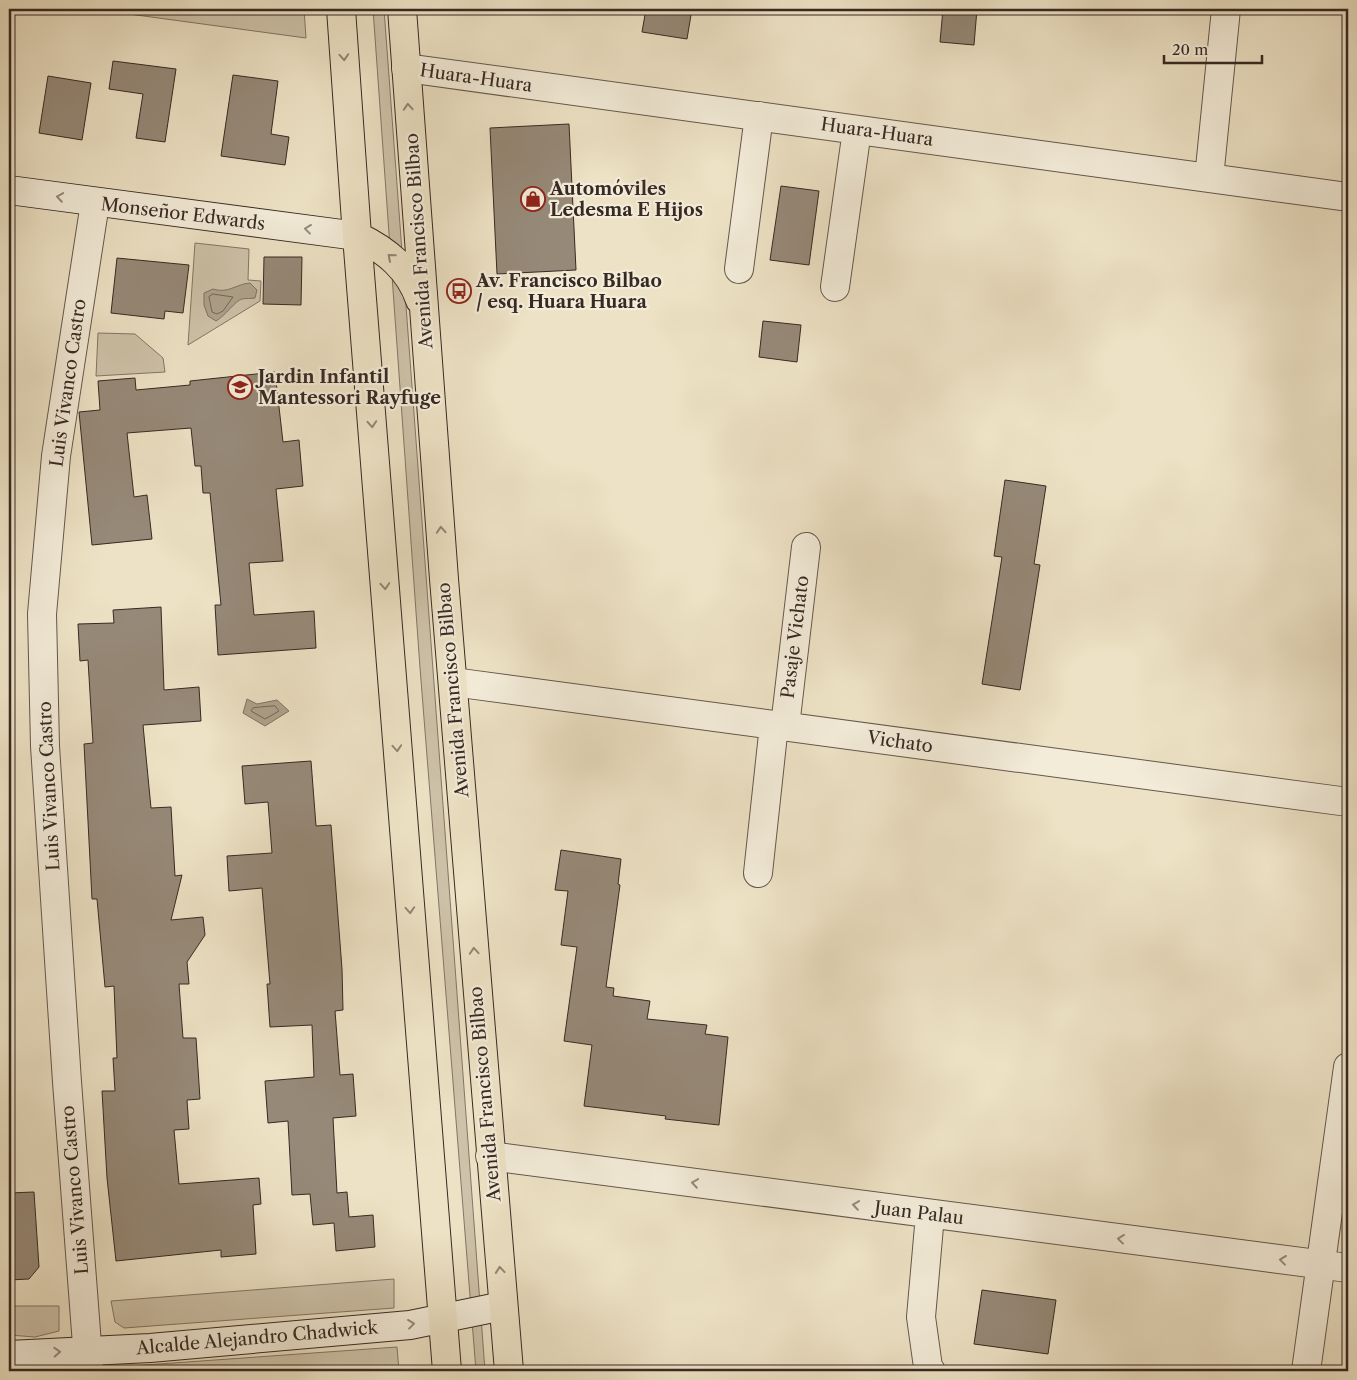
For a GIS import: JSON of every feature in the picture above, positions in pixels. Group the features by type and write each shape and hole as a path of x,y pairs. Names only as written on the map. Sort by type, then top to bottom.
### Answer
{"main road":[{"path":"341,9 357,236 447,1371"},
{"name":"Avenida Francisco Bilbao","path":"402,9 452,682 508,1371"},
{"path":"357,236 381,248 401,265 416,287 424,313"}],"street":[{"path":"1209,178 1226,9"},
{"name":"Huara-Huara","path":"406,68 1348,197"},
{"path":"739,268 759,116"},
{"path":"835,287 857,130"},
{"name":"Monseñor Edwards","path":"9,190 95,203 357,236"},
{"name":"Luis Vivanco Castro","path":"89,1361 67,1082 45,746 42,614 56,456 95,203"},
{"name":"Pasaje Vichato","path":"758,873 806,547"},
{"name":"Vichato","path":"452,682 1348,802"},
{"path":"1306,1371 1335,1266 1348,1067"},
{"name":"Juan Palau","path":"490,1156 930,1215 1335,1266"},
{"path":"930,1215 921,1317 928,1368 931,1371"},
{"name":"Alcalde Alejandro Chadwick","path":"9,1355 89,1361 160,1347 410,1324 503,1306"}],"shaded area":[{"path":"92,9 304,9 306,38"},
{"path":"373,9 384,9 485,1371 476,1371 420,668"},
{"path":"195,243 249,249 248,280 261,281 260,301 188,345"},
{"path":"98,333 135,334 163,358 165,372 96,376"},
{"path":"394,1279 394,1308 124,1328 115,1322 111,1301"},
{"path":"9,1306 59,1306 59,1331 35,1337 9,1335"},
{"path":"397,1347 399,1371 123,1371 131,1366"}],"water":[{"path":"250,283 257,290 255,298 240,300 216,321 208,316 204,305 204,293 213,289 228,290"},
{"path":"247,699 257,704 277,700 289,711 265,726 243,713"}],"building":[{"path":"646,9 692,9 687,39 642,32"},
{"path":"943,9 977,9 974,45 940,42"},
{"path":"113,61 176,69 165,142 136,138 143,94 109,89"},
{"path":"233,75 278,81 271,134 289,137 285,165 221,156"},
{"path":"48,76 91,83 82,140 39,133"},
{"name":"Automóviles Ledesma E Hijos","path":"569,124 576,270 497,274 490,128"},
{"path":"781,186 819,191 809,265 770,260"},
{"path":"264,257 302,257 301,305 263,304"},
{"path":"117,258 189,265 183,313 165,311 164,319 111,313"},
{"path":"763,321 801,325 797,362 759,357"},
{"path":"275,372 283,442 299,440 303,486 276,489 283,561 249,563 254,615 314,611 316,648 218,655 215,605 221,605 210,493 203,493 201,466 195,466 191,428 127,433 134,497 147,495 152,539 92,545 79,412 100,410 98,381 135,378 136,390 190,385 190,381"},
{"path":"1005,480 1046,486 1034,564 1040,565 1020,690 982,684 1002,557 994,556"},
{"path":"161,607 164,690 199,687 201,721 143,725 151,808 171,807 175,876 182,875 171,920 203,917 205,935 187,962 189,984 179,984 183,1038 196,1038 200,1099 187,1100 189,1129 174,1130 179,1184 259,1178 261,1204 253,1205 256,1254 221,1257 221,1250 116,1261 107,1178 102,1091 115,1091 113,1058 117,1058 114,986 105,987 97,899 92,899 84,744 93,743 88,660 80,661 78,624 114,623 113,610"},
{"path":"311,761 316,826 331,825 342,969 343,1010 335,1011 340,1075 353,1074 356,1116 333,1118 337,1193 347,1192 349,1217 373,1215 375,1247 336,1251 334,1223 313,1225 310,1194 292,1195 288,1121 268,1123 265,1081 314,1077 312,1025 270,1027 267,984 270,984 262,888 229,891 227,856 272,853 268,802 245,804 242,766"},
{"path":"561,850 621,859 618,884 620,885 606,987 614,988 613,996 650,1001 647,1019 707,1025 705,1034 728,1037 719,1125 665,1119 666,1116 584,1106 592,1045 564,1041 577,947 561,945 568,891 555,890"},
{"path":"34,1192 39,1267 29,1279 9,1280 9,1193"},
{"path":"982,1290 1056,1300 1048,1354 974,1344"}],"place":[{"name":"Automóviles Ledesma E Hijos","path":"533,199"},
{"name":"Av. Francisco Bilbao / esq. Huara Huara","path":"459,291"},
{"name":"Jardin Infantil Mantessori Rayfuge","path":"240,387"}]}
